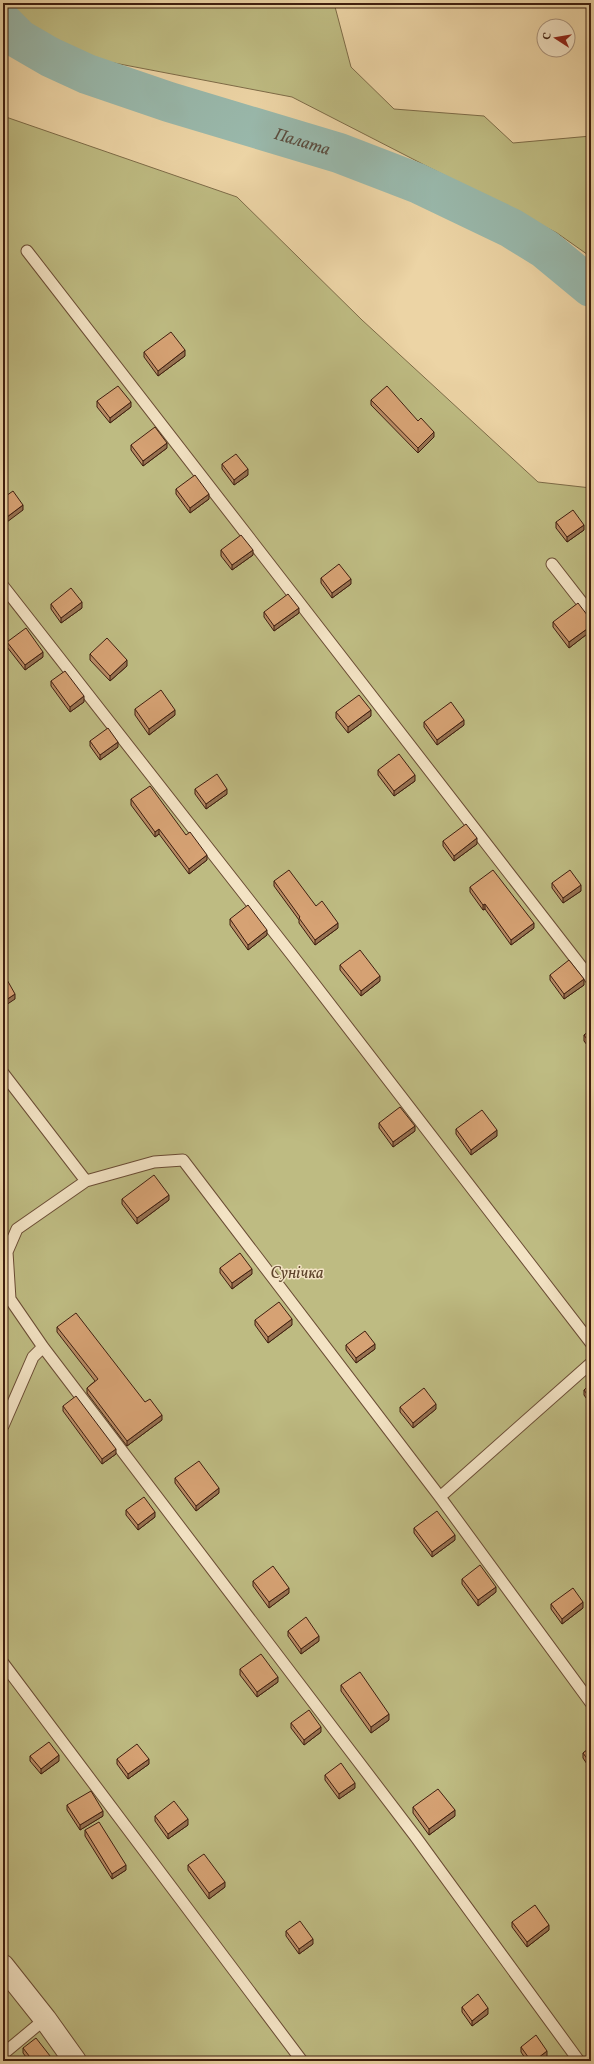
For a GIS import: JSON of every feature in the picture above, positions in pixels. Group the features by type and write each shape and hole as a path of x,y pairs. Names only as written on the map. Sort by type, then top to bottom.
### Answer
{"street":[{"path":"3,1966 45,2019 75,2061"}],"lane":[{"path":"27,251 591,979"},
{"path":"552,564 591,614"},
{"path":"3,586 292,955 591,1343"},
{"path":"3,1073 86,1181"},
{"path":"579,2061 415,1836 43,1347 10,1299 7,1252 18,1229 86,1181 154,1162 182,1160 440,1497 591,1703"},
{"path":"3,1426 33,1357 43,1347"},
{"path":"440,1497 591,1363"},
{"path":"3,1663 302,2061"},
{"path":"3,2054 45,2019"}],"green space":[{"path":"12,3 334,3 351,67 394,109 484,116 513,143 591,136 591,257 557,233 292,97 41,49"},
{"name":"Сунічка","path":"3,116 237,197 362,320 538,482 591,488 591,2061 3,2061"}],"building":[{"path":"171,332 185,350 158,371 144,352"},
{"path":"118,386 131,402 110,418 97,401"},
{"path":"387,386 418,421 421,418 434,432 418,448 371,400"},
{"path":"155,427 167,443 143,461 131,445"},
{"path":"236,454 248,469 234,480 222,464"},
{"path":"195,475 209,494 190,508 176,489"},
{"path":"13,491 23,505 3,520 3,498"},
{"path":"573,510 584,525 567,537 556,522"},
{"path":"241,535 253,550 232,565 221,550"},
{"path":"339,564 351,579 332,593 321,578"},
{"path":"71,588 82,602 61,618 51,604"},
{"path":"288,594 299,608 274,626 264,612"},
{"path":"578,603 591,620 591,626 569,642 553,622"},
{"path":"26,628 43,652 25,665 7,642"},
{"path":"107,638 127,660 110,676 90,654"},
{"path":"65,671 84,696 70,707 51,681"},
{"path":"161,690 175,710 149,729 135,709"},
{"path":"359,695 371,710 348,727 336,712"},
{"path":"451,702 464,720 437,740 424,722"},
{"path":"108,728 118,742 100,755 90,741"},
{"path":"399,754 415,775 394,791 378,770"},
{"path":"217,774 227,789 206,804 195,789"},
{"path":"150,786 186,835 190,832 207,855 189,869 159,829 155,832 131,799"},
{"path":"466,824 477,838 454,856 443,841"},
{"path":"289,870 316,906 322,901 338,923 315,940 274,881"},
{"path":"493,870 534,923 511,940 485,904 483,905 470,887"},
{"path":"570,870 581,885 563,898 552,883"},
{"path":"248,905 267,930 248,945 230,919"},
{"path":"360,950 380,976 361,991 340,965"},
{"path":"569,960 584,979 564,994 550,975"},
{"path":"6,978 15,994 3,1002 3,980"},
{"path":"591,1030 591,1045 584,1035"},
{"path":"400,1107 415,1126 393,1142 379,1123"},
{"path":"482,1110 497,1130 471,1150 456,1129"},
{"path":"154,1175 169,1195 137,1218 122,1199"},
{"path":"240,1253 252,1269 232,1283 220,1268"},
{"path":"279,1302 292,1319 268,1337 255,1320"},
{"path":"76,1313 145,1402 150,1399 162,1415 127,1441 87,1388 98,1379 57,1327"},
{"path":"365,1331 375,1344 356,1358 346,1345"},
{"path":"591,1384 591,1400 584,1390"},
{"path":"424,1388 436,1404 413,1423 400,1407"},
{"path":"76,1396 116,1449 102,1459 63,1406"},
{"path":"199,1461 219,1488 196,1506 175,1478"},
{"path":"144,1497 155,1512 138,1525 126,1510"},
{"path":"437,1511 455,1535 432,1552 414,1528"},
{"path":"480,1565 496,1587 478,1600 462,1579"},
{"path":"273,1566 289,1588 269,1602 253,1581"},
{"path":"573,1588 583,1602 562,1619 551,1604"},
{"path":"306,1617 319,1636 301,1649 288,1631"},
{"path":"261,1654 278,1677 257,1692 240,1669"},
{"path":"360,1672 389,1714 371,1727 341,1685"},
{"path":"309,1710 321,1727 304,1740 291,1723"},
{"path":"49,1742 59,1755 41,1769 30,1756"},
{"path":"137,1744 149,1759 128,1774 117,1759"},
{"path":"591,1747 591,1764 583,1753"},
{"path":"341,1763 355,1783 339,1794 325,1775"},
{"path":"438,1789 455,1810 429,1829 413,1807"},
{"path":"91,1791 103,1811 80,1825 67,1805"},
{"path":"174,1801 188,1819 168,1834 155,1816"},
{"path":"99,1822 126,1865 112,1874 85,1830"},
{"path":"204,1854 225,1882 209,1893 188,1865"},
{"path":"535,1905 549,1925 527,1942 512,1922"},
{"path":"300,1921 313,1939 299,1949 286,1931"},
{"path":"478,1994 488,2008 472,2021 462,2007"},
{"path":"536,2035 547,2051 534,2061 531,2061 521,2047"},
{"path":"36,2038 54,2061 33,2061 23,2048"}],"waterway":[{"name":"Палата","path":"3,23 19,39 50,57 87,74 169,102 339,153 417,183 511,228 545,249 591,287"}]}
